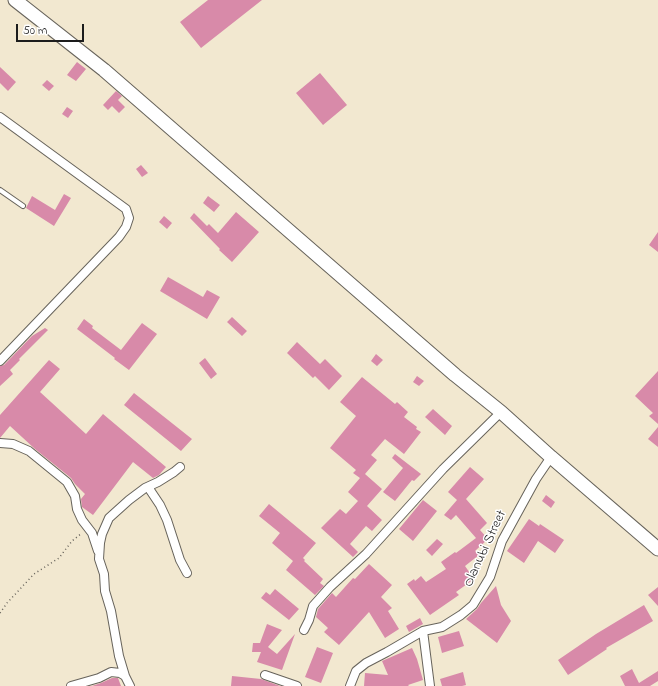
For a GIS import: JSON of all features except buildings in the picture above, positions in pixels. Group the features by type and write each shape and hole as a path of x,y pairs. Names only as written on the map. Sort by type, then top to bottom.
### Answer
{"main road":[{"path":"18,1 104,70 449,370 501,412 658,549"}],"street":[{"path":"0,116 126,209 129,218 120,238 0,361"},
{"path":"304,630 313,606 330,587 366,554 442,469 501,412"},
{"path":"0,443 13,444 29,451 67,482 75,496 77,509 82,520 92,533 99,553"},
{"name":"Olanubi Street","path":"350,686 356,671 366,663 423,631 442,627 461,615 473,605 490,576 502,541 536,479 551,457"},
{"path":"130,686 119,656 111,611 104,591 104,574 99,559 100,542 109,518 145,488 158,482 180,467"},
{"path":"148,487 160,504 167,520 180,560 187,573"},
{"path":"423,631 430,686"},
{"path":"71,686 98,678 111,672 120,673 126,676"},
{"path":"265,674 297,686"}],"lane":[{"path":"0,190 23,206"}],"path":[{"path":"0,613 7,602 34,574 59,558 72,541 87,527"}]}
